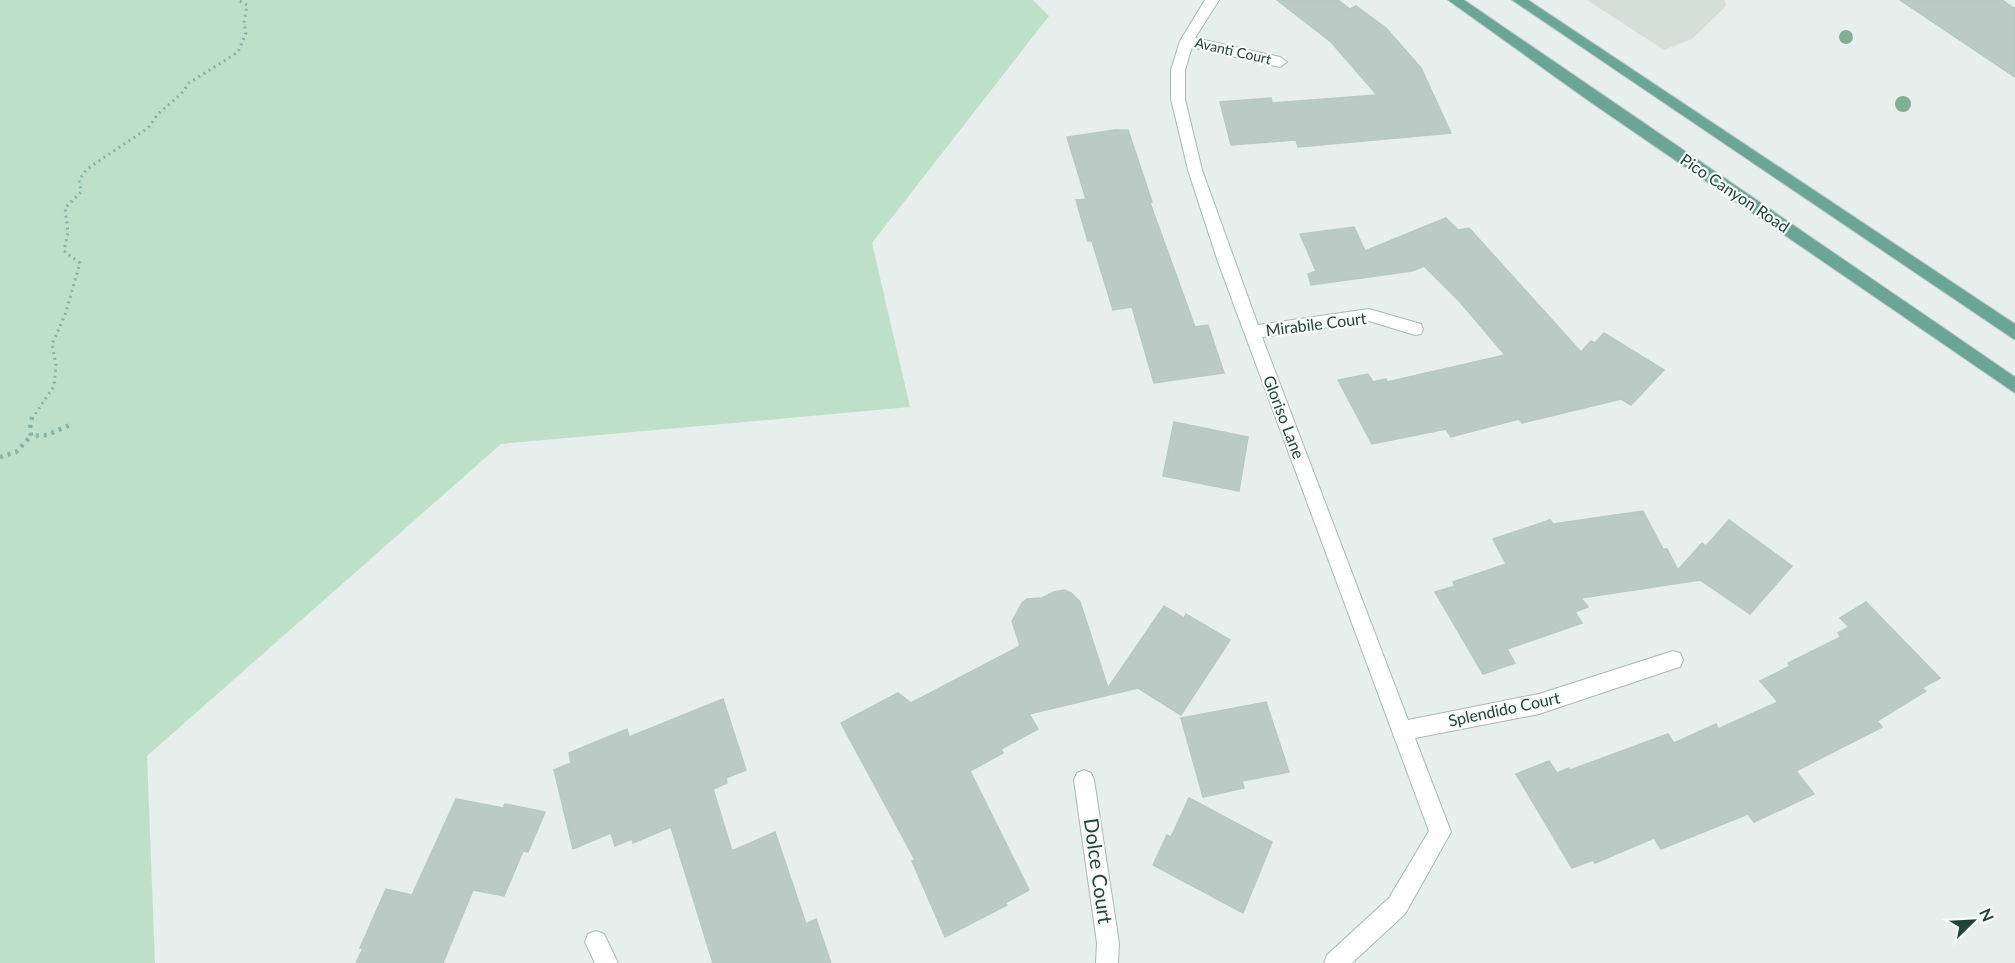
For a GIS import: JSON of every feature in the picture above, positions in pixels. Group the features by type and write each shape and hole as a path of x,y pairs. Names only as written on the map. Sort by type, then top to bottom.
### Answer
{"main road":[{"name":"Pico Canyon Road","path":"1455,0 1666,147 1851,270 2015,386"},
{"path":"1519,0 2015,333"}],"street":[{"name":"Gloriso Lane","path":"1212,0 1187,41 1178,70 1178,99 1198,180 1252,332 1440,832 1397,906 1335,963"},
{"name":"Avanti Court","path":"1187,41 1280,62"},
{"name":"Mirabile Court","path":"1252,332 1370,315 1415,329"},
{"name":"Splendido Court","path":"1402,731 1539,704 1673,660"},
{"name":"Dolce Court","path":"1084,780 1108,942 1107,963"},
{"path":"596,942 607,963"}],"path":[{"path":"31,436 28,427 32,417 54,387 57,361 52,344 65,315 80,263 64,251 68,232 65,208 81,192 79,180 81,175 148,128 158,114 182,94 189,83 238,52 246,33 244,23 247,5 238,0"},
{"path":"0,457 16,452 31,436 47,435 72,424"}],"shaded area":[{"path":"1587,0 1725,0 1726,6 1692,39 1664,50"}],"green space":[{"path":"0,0 1033,0 1049,16 872,243 910,407 501,444 147,756 155,963 0,963"}],"building":[{"path":"1277,0 1338,0 1350,9 1356,6 1386,28 1421,68 1451,133 1298,147 1296,140 1231,145 1220,102 1271,98 1272,103 1377,95 1331,42"},
{"path":"1900,0 2002,0 2015,9 2015,77"},
{"path":"1128,130 1152,202 1150,203 1195,327 1208,325 1224,373 1154,383 1132,307 1113,310 1092,241 1088,241 1076,200 1086,199 1067,137"},
{"path":"1446,218 1458,230 1469,228 1581,352 1591,341 1595,343 1604,333 1664,370 1631,405 1621,399 1522,423 1519,419 1451,437 1446,429 1372,444 1338,380 1368,374 1373,382 1386,379 1387,382 1505,355 1460,302 1424,266 1412,271 1311,285 1308,274 1316,271 1300,234 1354,227 1365,251"},
{"path":"1174,422 1248,437 1239,491 1163,476"},
{"path":"1643,511 1663,549 1667,549 1678,570 1702,543 1706,546 1729,520 1792,566 1750,614 1700,580 1581,598 1588,607 1575,612 1582,623 1507,649 1515,663 1483,674 1435,592 1455,586 1453,582 1506,564 1493,539 1550,520 1553,524"},
{"path":"1064,590 1080,602 1108,688 1164,606 1184,618 1186,614 1230,640 1181,715 1138,688 1029,714 1038,729 1001,749 1003,753 970,771 1029,890 1005,903 1007,905 945,937 912,861 915,860 841,723 898,693 911,703 1020,646 1012,621 1022,603 1027,599 1042,598"},
{"path":"1866,602 1940,678 1922,688 1926,691 1877,721 1882,727 1796,771 1814,794 1754,822 1748,814 1661,849 1654,838 1595,863 1593,860 1572,868 1516,774 1549,761 1557,773 1569,768 1570,770 1668,734 1674,743 1716,724 1718,729 1778,702 1760,681 1790,666 1788,663 1841,637 1838,633 1849,627 1840,618"},
{"path":"723,699 746,770 726,778 727,783 713,789 732,851 775,832 806,924 816,919 831,963 713,963 671,827 633,843 632,839 615,846 611,833 573,849 554,770 571,763 569,753 627,729 629,737"},
{"path":"1266,702 1289,772 1242,781 1244,788 1203,797 1181,718"},
{"path":"1189,798 1272,842 1243,913 1153,865 1167,835 1171,837"},
{"path":"456,799 503,808 505,804 545,812 528,852 523,851 504,896 473,890 443,963 356,963 363,948 360,948 386,889 412,895"}]}
